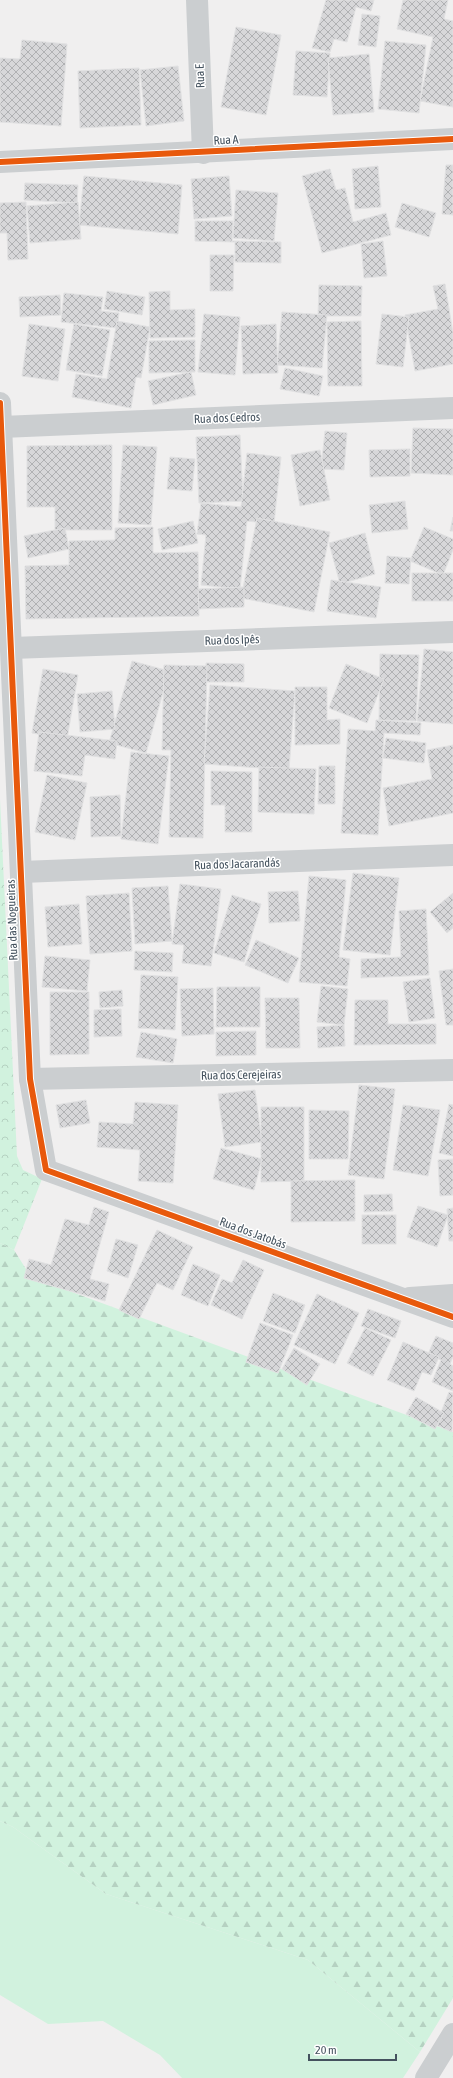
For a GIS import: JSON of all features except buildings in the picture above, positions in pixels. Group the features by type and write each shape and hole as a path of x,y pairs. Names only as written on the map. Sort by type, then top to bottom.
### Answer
{"street":[{"name":"Rua E","path":"197,0 203,152"},
{"name":"Rua A","path":"0,162 453,139"},
{"name":"Rua das Nogueiras","path":"0,403 30,1079 46,1170"},
{"name":"Rua dos Cedros","path":"2,427 453,408"},
{"name":"Rua dos Ipês","path":"12,648 453,632"},
{"name":"Rua dos Jacarandás","path":"22,872 453,855"},
{"name":"Rua dos Cerejeiras","path":"30,1079 453,1070"},
{"name":"Rua dos Jatobás","path":"46,1170 453,1317"},
{"path":"402,1299 453,1295"},
{"path":"426,2078 453,2034"}],"green space":[{"path":"0,799 17,1156 23,1170 42,1179 14,1250 0,1243"},
{"path":"0,1243 14,1250 31,1277 453,1432 453,1998 420,2052 308,1960 106,1894 13,1827 0,1821"},
{"path":"0,1821 13,1827 106,1894 308,1960 420,2052 403,2078 182,2078 160,2055 103,2021 48,2024 0,1995"}],"cycle path":[{"path":"0,162 453,139"},
{"path":"0,403 30,1079 46,1170 453,1317"}]}
